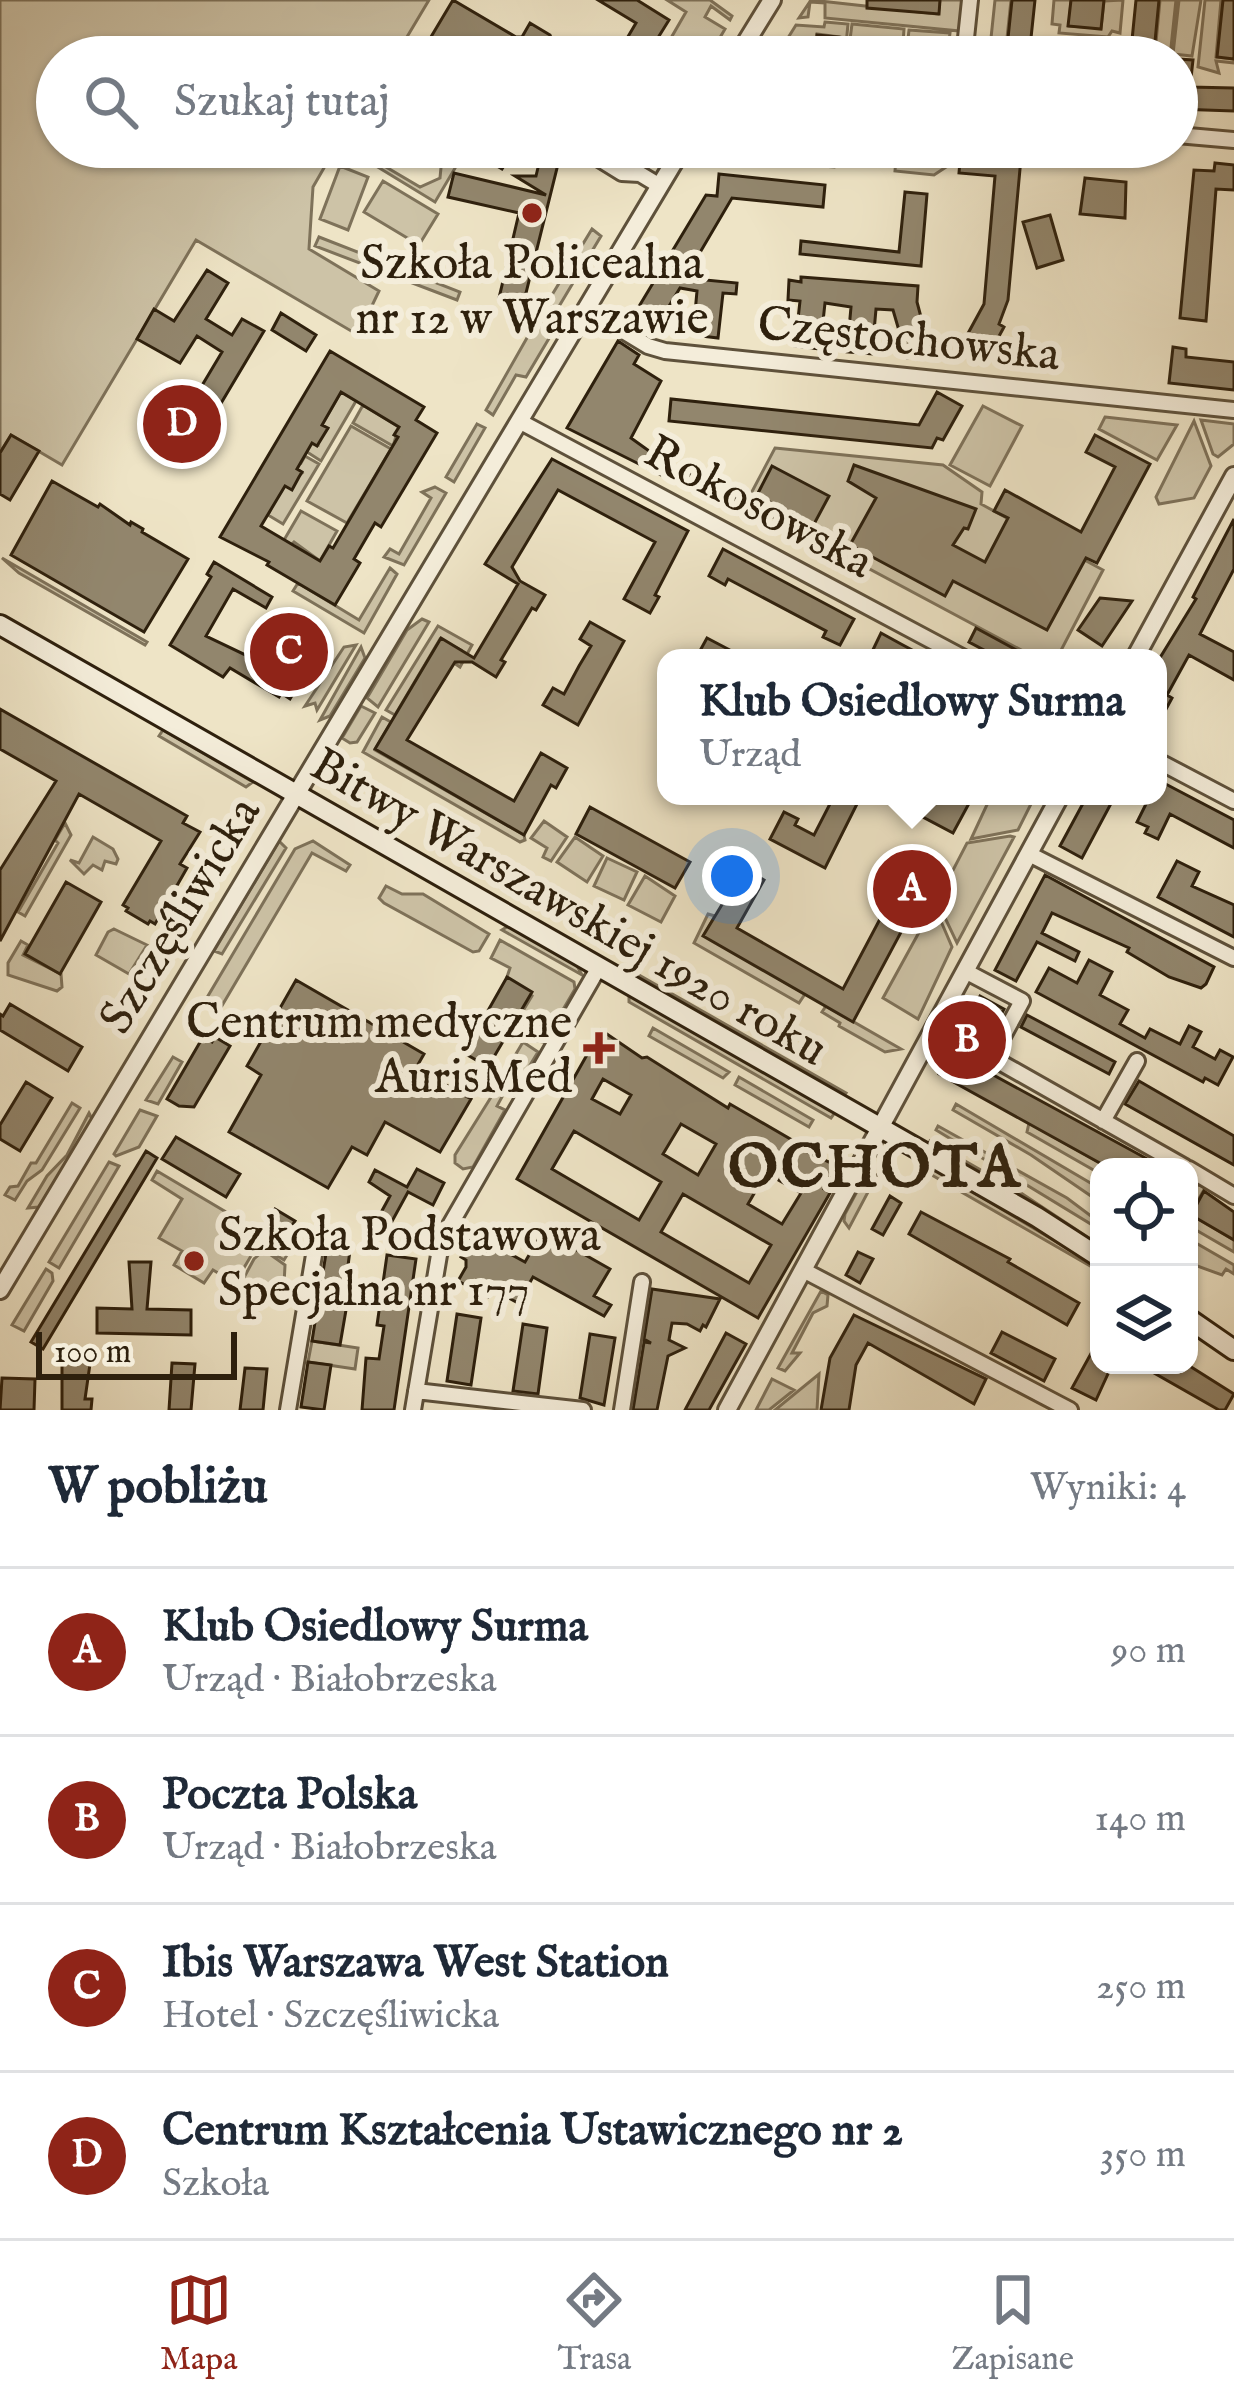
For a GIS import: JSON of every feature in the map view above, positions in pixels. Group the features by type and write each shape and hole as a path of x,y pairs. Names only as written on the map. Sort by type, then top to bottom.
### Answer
{"main road":[{"name":"Bitwy Warszawskiej 1920 roku","path":"0,625 1090,1251"},
{"path":"1198,1325 1234,1350"}],"street":[{"path":"750,36 772,0"},
{"path":"966,36 970,0"},
{"path":"1198,137 1234,140"},
{"path":"614,168 640,174 661,186"},
{"name":"Szczęśliwicka","path":"0,1290 671,168"},
{"name":"Częstochowska","path":"587,309 648,346 665,351 1234,410"},
{"name":"Rokosowska","path":"519,422 947,649"},
{"path":"1140,649 1234,476"},
{"path":"1167,766 1234,801"},
{"path":"728,1410 1055,805"},
{"path":"1029,854 1234,958"},
{"path":"413,1410 439,1256 449,1227 599,967"},
{"path":"965,971 1022,1001 995,1051 996,1060 1167,1158"},
{"path":"1103,1121 1137,1061"},
{"path":"1198,1176 1234,1196"},
{"path":"288,1410 314,1255"},
{"path":"803,1270 1070,1410"},
{"path":"622,1410 642,1282"},
{"path":"416,1391 583,1410"}],"shaded area":[{"path":"0,0 429,0 408,36 36,36 36,168 324,168 313,187 309,249 379,291 358,335 196,240 62,465 11,435 0,453"},
{"path":"667,0 710,0 732,16 730,20 711,6 705,17 725,29 721,36 672,36 686,12"},
{"path":"811,0 938,14 940,0 963,0 960,31 825,18 825,3 810,2 808,17 799,18"},
{"path":"995,0 1011,0 1007,36 991,36"},
{"path":"1054,0 1071,0 1069,26 1101,28 1104,1 1123,0 1120,33 1059,33 1060,25 1052,24"},
{"path":"1160,0 1176,0 1172,36 1157,36"},
{"path":"1179,0 1201,0 1195,36 1175,36"},
{"path":"1205,0 1221,0 1216,57 1234,59 1234,63 1216,61 1219,73 1198,67"},
{"path":"825,22 848,24 847,36 789,36 796,25 824,27"},
{"path":"852,24 904,29 904,36 850,36"},
{"path":"909,30 950,33 950,36 908,36"},
{"path":"339,168 368,177 348,230 320,219"},
{"path":"379,168 420,187 440,178 441,168 455,168 435,202"},
{"path":"895,168 944,168 934,175"},
{"path":"383,181 438,214 419,245 364,212"},
{"path":"592,229 601,236 555,313 544,308"},
{"path":"319,237 460,292 457,300 315,246"},
{"path":"540,315 547,320 545,329 551,335 526,377 516,375 493,415 486,410"},
{"path":"341,392 356,401 321,461 304,450 311,443 318,445 327,429 322,425"},
{"path":"363,405 399,427 393,446 353,423"},
{"path":"983,406 1022,426 990,486 950,465"},
{"path":"1105,417 1177,425 1157,460 1099,429"},
{"path":"1201,420 1234,424 1234,444 1218,457 1213,454"},
{"path":"1194,421 1211,466 1194,498 1159,504 1156,497"},
{"path":"477,424 485,428 454,482 446,477"},
{"path":"351,426 391,449 347,523 307,501"},
{"path":"775,448 943,465 982,492 981,504 1103,570 1062,649 1019,649 746,503"},
{"path":"305,456 319,464 283,524 268,515 280,489 302,473 296,468 297,461 301,463"},
{"path":"435,487 446,493 404,565 384,557 390,549 399,554 431,498 422,492"},
{"path":"301,511 337,531 320,561 284,540"},
{"path":"2,558 147,642 19,573"},
{"path":"390,568 397,574 364,633 293,591 298,583 359,620"},
{"path":"422,619 429,622 378,707 367,698 407,630"},
{"path":"438,626 472,645 460,667 454,663 461,650 440,639 395,715 386,710"},
{"path":"356,645 317,710 315,703 305,706 344,647"},
{"path":"361,647 365,658 330,716 320,720"},
{"path":"361,706 375,713 357,742 350,743 342,738"},
{"path":"382,717 396,725 390,724 375,750 524,835 525,840 520,842 363,752"},
{"path":"163,730 253,782 246,787 159,736"},
{"path":"987,805 1030,805 1018,830 971,839"},
{"path":"544,821 567,837 551,861 543,857 547,848 531,838"},
{"path":"65,823 71,835 25,916 18,912"},
{"path":"93,837 113,849 118,859 116,864 105,861 102,870 93,865 84,874 70,860 79,863"},
{"path":"575,837 603,856 587,882 557,862"},
{"path":"1014,837 957,943 937,901 967,843"},
{"path":"279,841 286,848 222,954 214,951"},
{"path":"313,841 350,865 346,871 312,853 220,1009 205,1001 295,849"},
{"path":"607,858 637,872 624,900 594,886"},
{"path":"645,876 675,896 661,922 628,905"},
{"path":"386,886 402,894 423,894 489,934 479,951 473,952 384,903 379,898"},
{"path":"934,905 952,947 918,1019 883,998"},
{"path":"708,914 715,916 704,935 805,994 799,1003 694,943"},
{"path":"510,925 575,962 582,975 502,930"},
{"path":"114,929 147,945 129,974 96,955"},
{"path":"500,940 574,982 575,989 544,1042 515,1024 532,996 507,977 510,968 491,958"},
{"path":"21,941 28,945 23,955 61,974 62,987 57,991 8,975 8,963"},
{"path":"639,975 846,1093 843,1097 637,980"},
{"path":"629,993 836,1111 831,1118 629,1002"},
{"path":"826,1006 901,1049 885,1052 839,1026 822,1012"},
{"path":"653,1028 729,1072 723,1078 649,1036"},
{"path":"523,1042 538,1052 516,1088 501,1079"},
{"path":"173,1057 182,1062 158,1104 146,1100"},
{"path":"739,1077 813,1120 809,1127 735,1085"},
{"path":"493,1094 503,1095 497,1106 505,1110 473,1167 463,1169 455,1163 455,1155"},
{"path":"72,1103 80,1108 42,1170 27,1181 15,1200 5,1195 36,1163"},
{"path":"956,1104 1090,1183 1090,1195 1031,1155 953,1110"},
{"path":"140,1110 157,1116 139,1147 116,1156 114,1154"},
{"path":"89,1113 92,1119 39,1207 28,1208 47,1176 67,1155"},
{"path":"1029,1123 1091,1158 1090,1168 1027,1132"},
{"path":"938,1126 1067,1198 1090,1215 1090,1224 936,1130"},
{"path":"930,1141 1021,1193 1090,1239 928,1146"},
{"path":"919,1160 1090,1266 916,1166"},
{"path":"109,1162 119,1166 59,1268 49,1262"},
{"path":"157,1171 290,1250 284,1260 258,1244 235,1283 213,1270 204,1283 174,1265 182,1251 159,1238 182,1199 152,1180"},
{"path":"868,1171 877,1175 849,1228 845,1214"},
{"path":"1198,1219 1234,1240 1234,1252 1198,1231"},
{"path":"1198,1244 1234,1265 1234,1274 1226,1269 1222,1275 1198,1266"},
{"path":"264,1250 285,1265 284,1285 275,1301 234,1296 254,1259"},
{"path":"46,1269 53,1281 24,1331 12,1325"},
{"path":"821,1291 828,1295 827,1306 813,1313 792,1353 800,1353 785,1371 778,1368"},
{"path":"312,1341 358,1348 355,1369 308,1362"},
{"path":"819,1374 817,1410 775,1410"},
{"path":"772,1379 794,1390 769,1410 756,1410"}],"building":[{"path":"453,0 514,36 432,36"},
{"path":"598,0 637,0 669,20 659,36 628,36 636,23"},
{"path":"867,0 940,0 939,14 867,8"},
{"path":"1012,0 1035,0 1031,36 1008,36"},
{"path":"1071,0 1104,0 1101,29 1068,26"},
{"path":"1136,0 1159,0 1156,36 1132,36"},
{"path":"1223,0 1234,0 1234,59 1217,57"},
{"path":"530,23 550,36 523,36"},
{"path":"1198,87 1234,88 1234,111 1198,110"},
{"path":"1215,163 1234,165 1234,190 1216,189 1206,321 1180,318 1194,170 1214,171"},
{"path":"538,168 557,168 523,305 499,298 519,213 448,197 454,173 546,195 515,176 536,176"},
{"path":"959,168 1020,168 1008,300 999,324 1004,327 985,362 960,348 984,304 995,176 959,173"},
{"path":"719,174 825,185 823,207 732,198 685,278 737,283 736,294 723,293 718,338 693,335 697,291 680,288 654,331 632,318 706,195 717,196"},
{"path":"1085,178 1126,182 1125,218 1080,214"},
{"path":"905,192 927,194 921,266 800,254 801,241 899,252"},
{"path":"1050,215 1063,260 1037,268 1023,222"},
{"path":"207,270 228,283 206,319 232,335 242,319 264,331 195,447 173,434 222,352 197,336 180,363 137,339 154,309 174,321"},
{"path":"801,277 918,286 917,302 930,351 907,358 893,310 876,309 872,354 847,352 851,307 825,303 820,349 795,346 800,301 788,300 789,280 801,282"},
{"path":"281,313 316,335 306,351 272,330"},
{"path":"618,341 639,355 634,364 661,381 631,438 739,499 733,511 567,428"},
{"path":"1173,347 1186,349 1186,357 1234,362 1234,390 1169,383"},
{"path":"330,351 424,407 416,420 437,433 381,527 375,523 354,559 360,563 335,605 220,537","holes":["341,392 399,427 394,435 398,437 333,548 329,546 320,561 261,526 285,486 292,490 302,472 297,469 312,443 317,446 328,428 322,425"]},
{"path":"937,392 962,406 943,440 937,438 932,448 669,421 671,399 919,425"},
{"path":"11,435 39,451 10,500 0,494 0,453"},
{"path":"1095,435 1150,464 1097,563 1086,558 1047,630 953,581 945,596 850,545 876,498 848,481 854,465 976,509 968,529 964,528 953,545 985,562 1008,518 994,511 1005,490 1081,532 1115,467 1086,452"},
{"path":"552,459 688,531 650,613 624,599 655,542 558,490 512,567 520,581 545,595 536,610 532,608 496,677 472,662 455,662 407,740 514,801 541,753 567,768 556,788 551,785 524,835 375,749 441,638 474,658 518,584 485,564"},
{"path":"772,466 829,496 813,526 757,495"},
{"path":"52,481 100,504 188,559 144,632 11,555"},
{"path":"1234,519 1234,569 1200,634 1234,652 1234,680 1189,655 1167,695 1165,649"},
{"path":"723,549 854,619 840,645 823,637 826,631 728,579 725,585 709,576"},
{"path":"214,562 272,597 266,608 233,589 206,636 256,660 289,614 327,636 299,692 296,689 290,699 230,668 223,677 170,645 211,577 207,574"},
{"path":"1100,598 1132,601 1102,646 1078,630"},
{"path":"590,622 624,641 578,725 543,705 553,688 564,694 591,646 580,639"},
{"path":"976,628 1014,649 982,649 969,642"},
{"path":"881,633 910,649 873,649"},
{"path":"707,638 728,649 701,649"},
{"path":"0,709 187,816 183,823 200,832 180,864 187,868 155,924 126,911 123,905 161,841 79,794 0,941 0,870 56,781 0,749"},
{"path":"1167,785 1234,820 1234,848 1170,814 1158,839 1137,822 1146,805 1167,805"},
{"path":"829,805 856,805 825,868 770,839 784,812 798,819 795,825 814,835"},
{"path":"926,805 968,805 953,833 921,816"},
{"path":"1082,805 1110,805 1082,858 1060,846"},
{"path":"590,807 690,862 675,888 576,834"},
{"path":"1177,861 1199,872 1192,886 1234,905 1234,937 1158,897"},
{"path":"739,865 764,880 737,928 843,989 889,902 878,895 889,874 923,891 853,1022 703,936 732,888 727,885"},
{"path":"1045,875 1214,967 1206,984 1201,988 1169,977 1127,952 1129,948 1052,913 1042,933 1079,952 1075,961 1037,942 1016,981 995,970"},
{"path":"66,882 101,902 60,974 25,954"},
{"path":"1089,960 1112,972 1100,995 1128,1010 1120,1024 1145,1038 1150,1029 1180,1044 1189,1026 1201,1032 1193,1047 1215,1059 1220,1050 1233,1057 1218,1085 1205,1078 1203,1082 1036,992 1049,968 1077,983"},
{"path":"507,977 532,992 488,1067 464,1053"},
{"path":"296,980 424,1054 416,1068 471,1099 440,1152 385,1122 367,1155 352,1147 328,1188 229,1132 261,1075 247,1066"},
{"path":"980,996 1004,1009 975,1065 1146,1158 1091,1158 939,1074"},
{"path":"10,1004 82,1047 68,1071 0,1030 0,1014"},
{"path":"1027,1015 1115,1062 1109,1074 1021,1027"},
{"path":"601,1030 728,1108 730,1104 792,1140 793,1145 837,1166 824,1189 830,1193 758,1318 517,1179","holes":["603,1079 631,1095 620,1114 592,1099","681,1124 716,1144 698,1175 663,1154","574,1131 661,1182 639,1220 552,1169","766,1173 801,1193 782,1224 748,1204","683,1194 771,1245 749,1283 661,1232"]},
{"path":"203,1037 212,1042 215,1037 230,1046 194,1107 179,1106 167,1099"},
{"path":"1139,1081 1234,1136 1234,1165 1125,1104"},
{"path":"26,1082 52,1098 20,1151 0,1139 0,1125"},
{"path":"176,1137 240,1174 226,1197 162,1159"},
{"path":"146,1151 157,1158 43,1349 31,1342"},
{"path":"417,1169 444,1183 433,1205 408,1192 390,1225 378,1218 390,1196 369,1182 375,1170 407,1187"},
{"path":"1204,1191 1234,1212 1234,1240 1198,1219"},
{"path":"890,1196 901,1203 883,1235 872,1229"},
{"path":"275,1209 295,1221 287,1233 268,1221"},
{"path":"921,1212 1010,1259 1008,1262 1079,1303 1067,1325 909,1234"},
{"path":"543,1231 610,1269 594,1296 611,1305 604,1316 533,1277 518,1303 492,1289 488,1297 458,1281 466,1267 461,1257 474,1234 525,1262"},
{"path":"327,1247 350,1250 347,1274 352,1275 340,1345 312,1341"},
{"path":"858,1252 873,1259 860,1283 846,1275"},
{"path":"387,1255 416,1259 394,1410 362,1410 366,1358 379,1359 384,1326 377,1325"},
{"path":"129,1262 151,1262 147,1309 191,1310 191,1335 97,1333 97,1308 132,1309"},
{"path":"652,1289 720,1299 700,1331 672,1323 669,1340 685,1348 668,1356 657,1410 633,1410 644,1342 651,1343 644,1339"},
{"path":"457,1314 481,1318 471,1385 447,1381"},
{"path":"854,1315 986,1379 974,1404 868,1343 856,1365 849,1410 821,1410 830,1358"},
{"path":"523,1324 547,1328 538,1394 513,1391"},
{"path":"1002,1332 1055,1359 1044,1381 991,1353"},
{"path":"726,1333 746,1344 709,1410 685,1410"},
{"path":"590,1334 615,1338 604,1405 580,1398"},
{"path":"1090,1355 1090,1374 1108,1374 1096,1400 1072,1388"},
{"path":"62,1356 91,1357 85,1399 92,1399 91,1410 62,1410"},
{"path":"308,1362 331,1365 324,1410 301,1407"},
{"path":"172,1363 195,1364 191,1410 169,1410"},
{"path":"245,1368 267,1369 263,1410 240,1410"},
{"path":"1198,1371 1234,1394 1225,1410 1156,1374"},
{"path":"2,1378 35,1379 34,1410 0,1410"}],"place":[{"name":"Szkoła Policealna nr 12 w Warszawie","path":"532,213"},
{"name":"Centrum Kształcenia Ustawicznego nr 2","path":"182,424"},
{"name":"Ibis Warszawa West Station","path":"289,652"},
{"name":"Klub Osiedlowy Surma","path":"912,889"},
{"name":"Poczta Polska","path":"967,1040"},
{"name":"Centrum medyczne AurisMed","path":"599,1048"},
{"name":"Szkoła Podstawowa Specjalna nr 177","path":"194,1261"}],"district":[{"name":"OCHOTA","path":"875,1165"}]}
